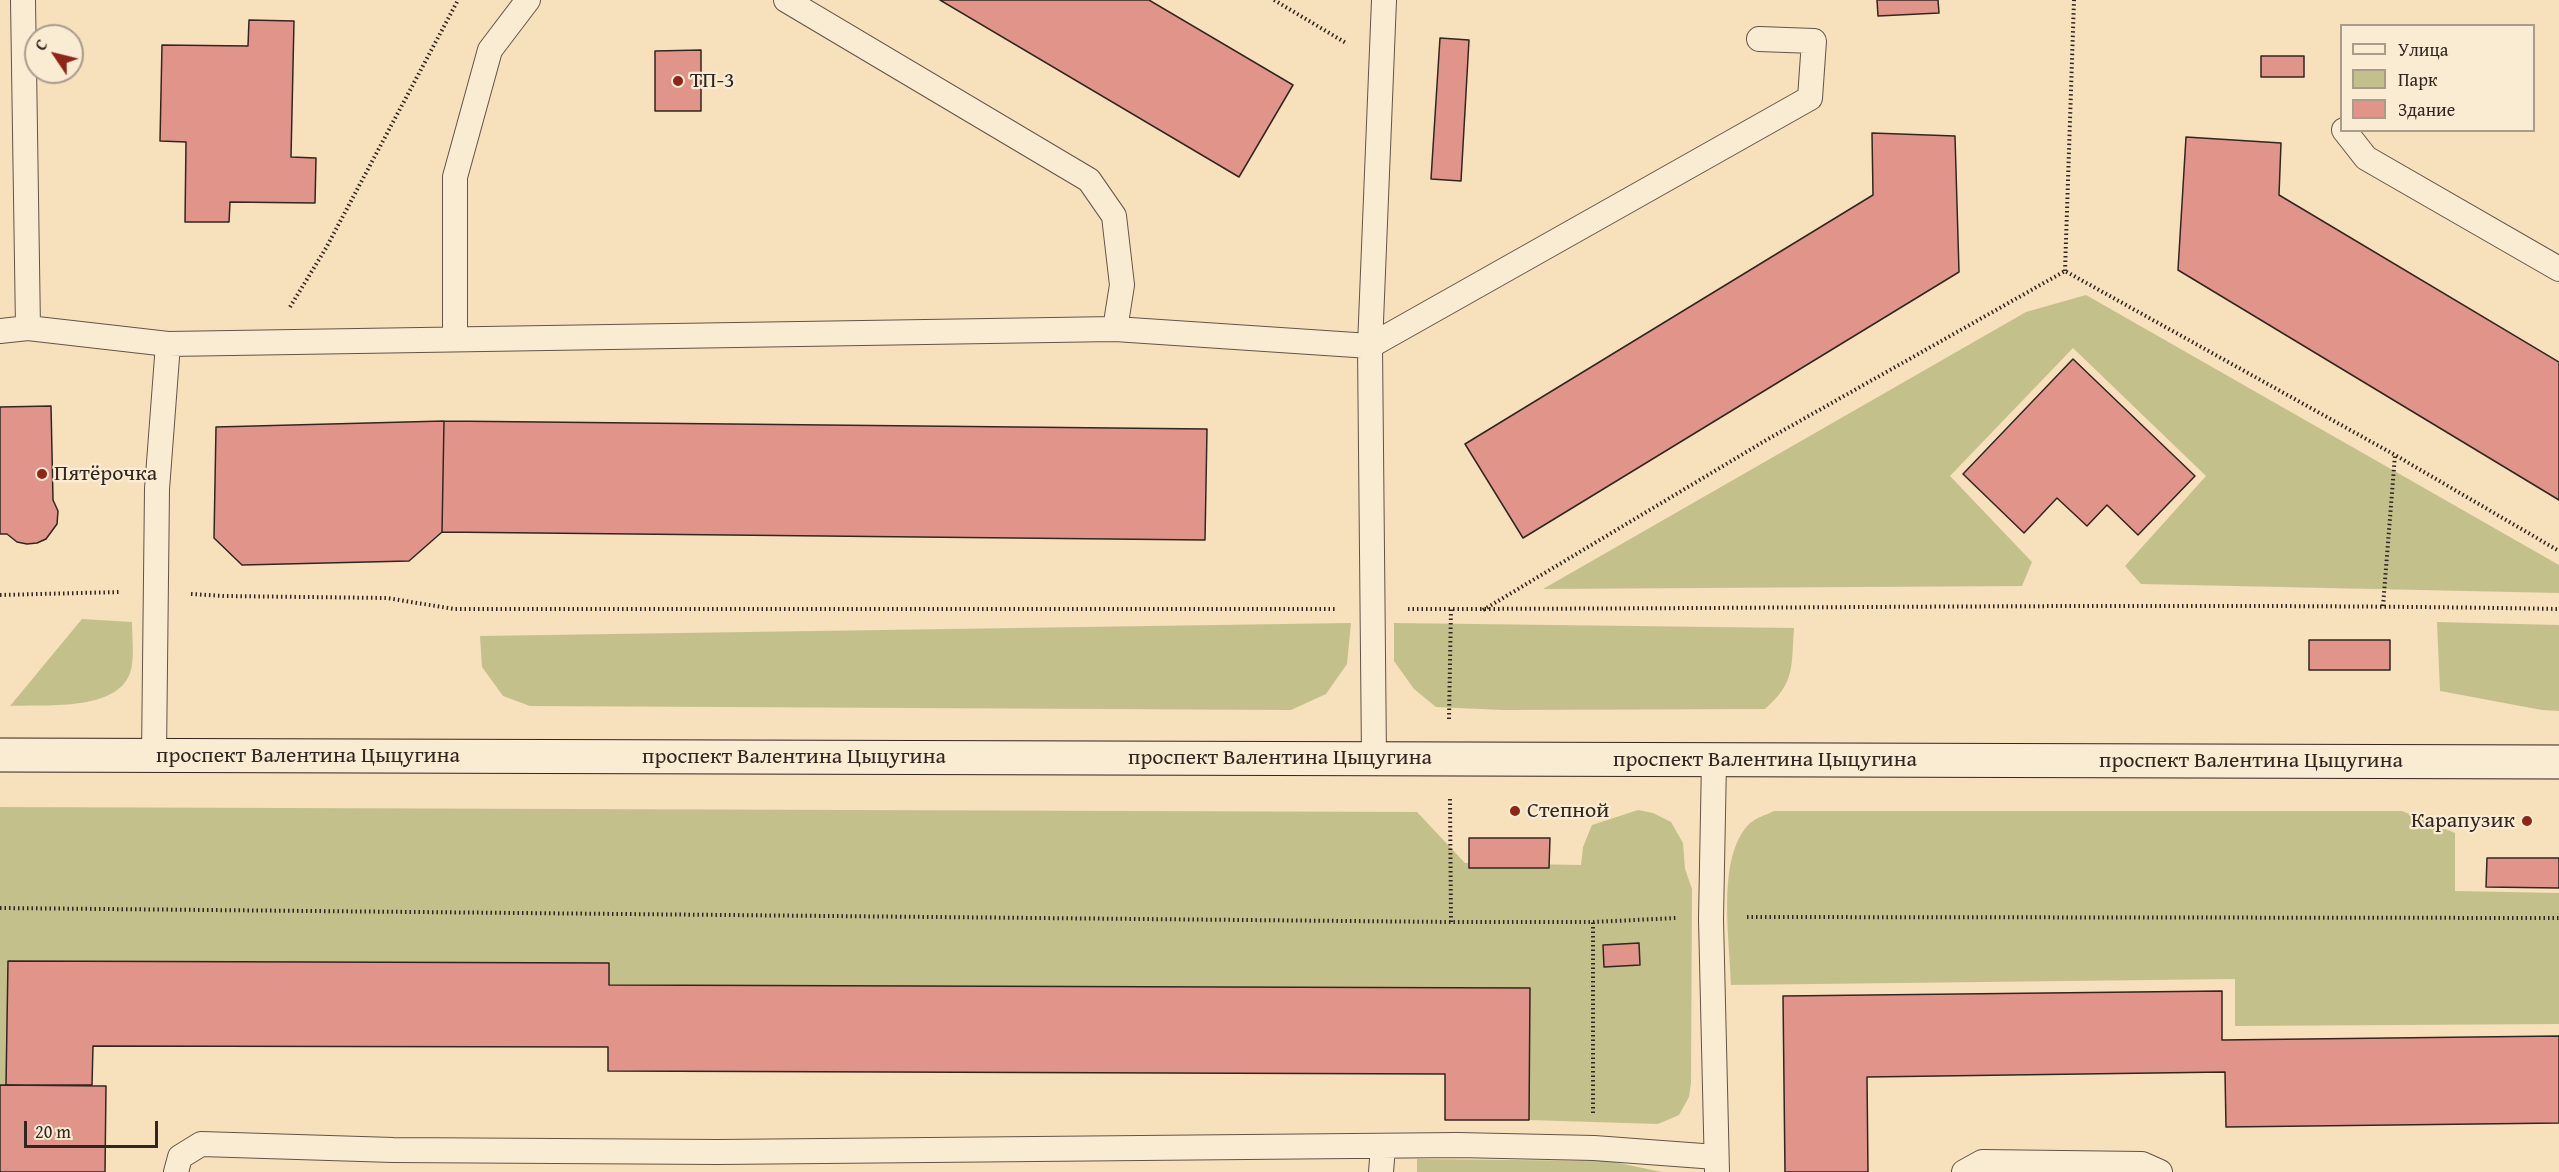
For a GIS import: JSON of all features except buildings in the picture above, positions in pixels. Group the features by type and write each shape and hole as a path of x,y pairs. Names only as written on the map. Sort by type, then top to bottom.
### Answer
{"main road":[{"name":"проспект Валентина Цыцугина","path":"0,755 2559,762"}],"lane":[{"path":"23,0 28,328"},
{"path":"455,339 455,177 490,50 528,0"},
{"path":"786,0 1089,180 1114,216 1122,285 1115,329"},
{"path":"1374,758 1370,346 1384,0"},
{"path":"0,331 28,328 168,344 1115,329 1370,346 1810,98 1814,40 1760,39"},
{"path":"2345,132 2366,158 2559,269"},
{"path":"154,755 157,489 168,344"},
{"path":"176,1172 180,1157 201,1144 718,1162 1458,1145 1594,1148 1717,1164 1711,919 1714,761"},
{"path":"1381,1172 1383,1147"},
{"path":"1964,1172 1982,1162 2142,1164 2160,1172"}],"path":[{"path":"270,343 326,248 458,0"},
{"path":"1274,0 1382,66"},
{"path":"2065,271 2074,0"},
{"path":"2065,271 2395,455 2559,551"},
{"path":"1483,610 1768,439 2065,271"},
{"path":"2383,606 2395,455"},
{"path":"0,595 156,591 224,596 387,598 454,609 1483,610 2061,605 2559,609"},
{"path":"0,908 1593,922 1756,917 2559,918"},
{"path":"1593,922 1594,1148"}],"green space":[{"path":"2086,295 2559,565 2559,593 2141,584 2125,566 2206,476 2073,348 1950,476 2032,562 2022,586 1543,589 2026,312"},
{"path":"82,619 132,622 133,659 127,680 116,691 83,703 10,706"},
{"path":"2437,622 2559,625 2559,711 2542,710 2440,691"},
{"path":"1351,623 1347,664 1326,694 1291,710 530,706 503,696 482,667 480,636"},
{"path":"1394,623 1794,628 1792,663 1787,682 1765,709 1503,710 1436,707 1414,689 1394,661"},
{"path":"0,807 1417,812 1465,863 1581,865 1583,847 1592,825 1638,810 1653,813 1671,822 1683,843 1685,869 1692,889 1689,1097 1679,1115 1658,1124 1529,1120 1530,988 609,985 608,963 8,961 6,1085 0,1085"},
{"path":"1774,811 2402,811 2455,833 2455,891 2559,893 2559,1024 2235,1026 2235,979 1731,985 1727,900 1732,857 1739,839 1749,824"},
{"path":"1417,1159 1609,1161 1662,1172 1417,1172"}],"place":[{"name":"ТП-3","path":"678,81"},
{"name":"Пятёрочка","path":"42,474"},
{"name":"Степной","path":"1515,811"},
{"name":"Карапузик","path":"2527,821"}]}
